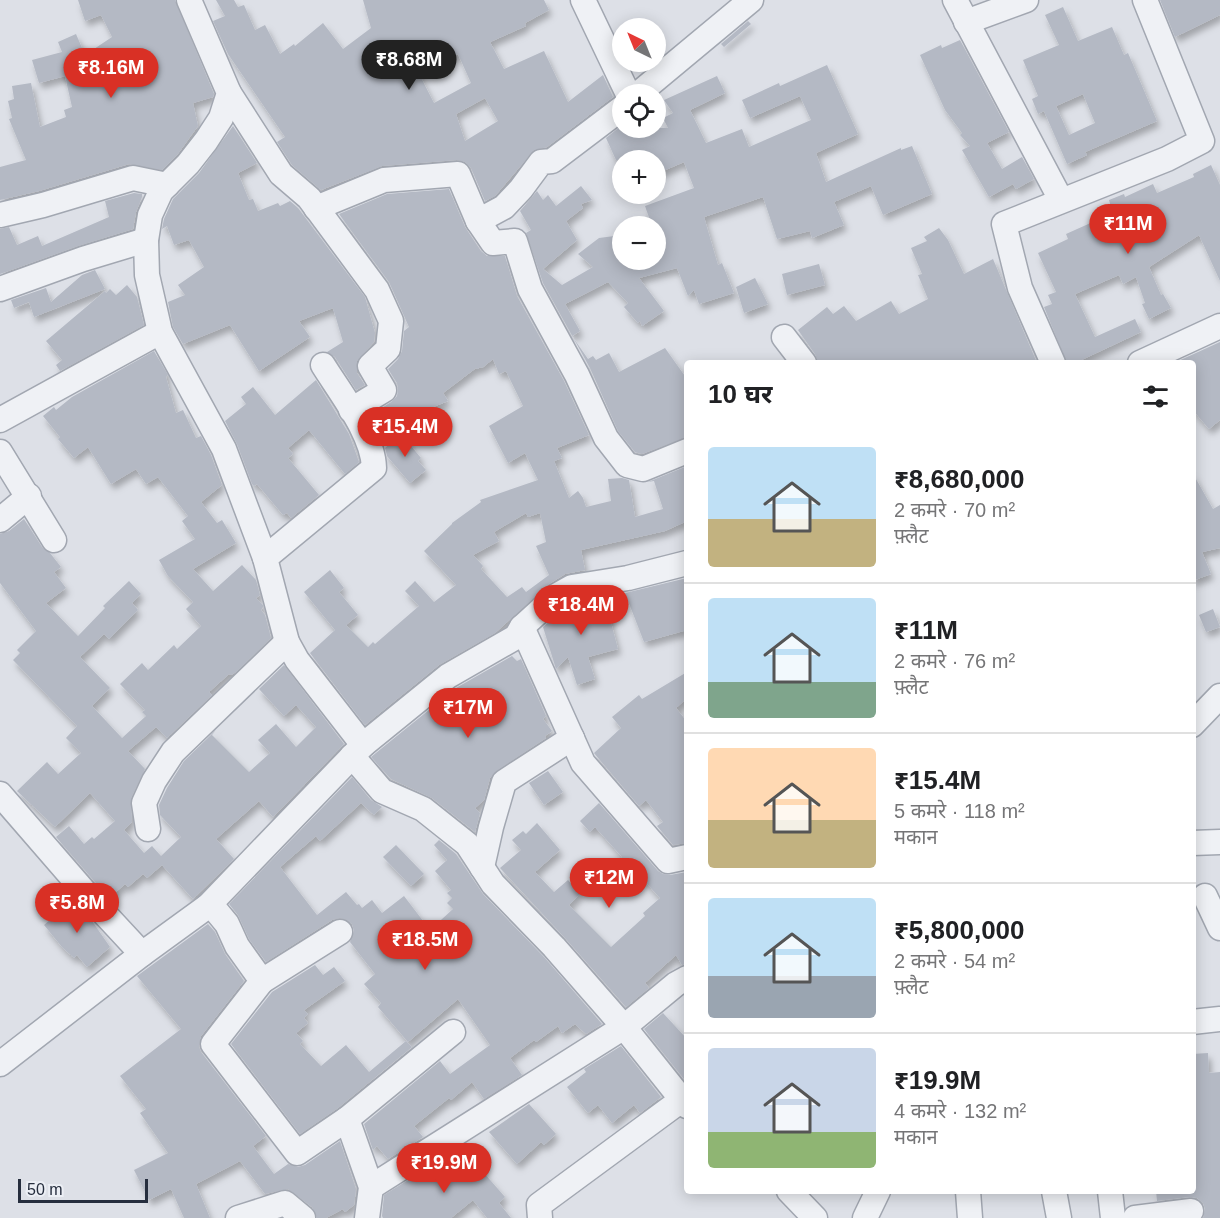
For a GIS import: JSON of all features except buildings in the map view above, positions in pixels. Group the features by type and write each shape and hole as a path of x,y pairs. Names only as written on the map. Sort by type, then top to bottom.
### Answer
{"street":[{"path":"189,0 229,93 281,174 309,198 377,291 391,321 388,349 370,366 384,390 351,410"},
{"path":"583,0 623,84"},
{"path":"650,84 751,0"},
{"path":"955,0 1061,200"},
{"path":"966,22 1026,0"},
{"path":"1052,360 1020,288 1004,224 1167,159 1202,141 1145,0"},
{"path":"229,93 221,118 188,164 162,191 150,215 146,240 147,275 160,332 224,448 265,558 287,642 382,791 423,808 467,844 493,884 554,947 684,1100"},
{"path":"478,221 504,207 541,162 552,160 612,115"},
{"path":"316,208 384,180 458,174 478,221 493,243 515,241 530,289 577,375 606,438 627,465 643,469 684,452"},
{"path":"0,215 43,205 133,178 167,185"},
{"path":"0,289 83,259 146,240"},
{"path":"1146,360 1220,326"},
{"path":"0,420 160,332"},
{"path":"783,337 802,360"},
{"path":"265,558 374,468 374,461 364,434 323,365"},
{"path":"0,452 54,540"},
{"path":"0,520 29,496"},
{"path":"0,1064 208,906 357,750 448,676 516,637 522,627 556,597 572,586 628,578 684,564"},
{"path":"522,627 583,763 668,861 684,858"},
{"path":"148,829 144,803 154,781 173,752 287,642"},
{"path":"1196,721 1220,696"},
{"path":"482,867 504,782 572,738"},
{"path":"0,794 142,954"},
{"path":"1196,843 1220,842"},
{"path":"1205,896 1220,928"},
{"path":"208,906 213,907 227,924 237,946 262,981"},
{"path":"340,932 262,981 213,1044 297,1153 347,1119 453,1032"},
{"path":"371,1187 624,1027 684,980"},
{"path":"540,1218 539,1205 684,1102"},
{"path":"347,1119 371,1187 367,1218"},
{"path":"792,1194 815,1218"},
{"path":"865,1218 877,1194"},
{"path":"968,1194 970,1218"},
{"path":"1054,1194 1059,1218"},
{"path":"1110,1194 1113,1218"},
{"path":"238,1218 285,1203 303,1218"},
{"path":"1136,1218 1191,1207"}]}
